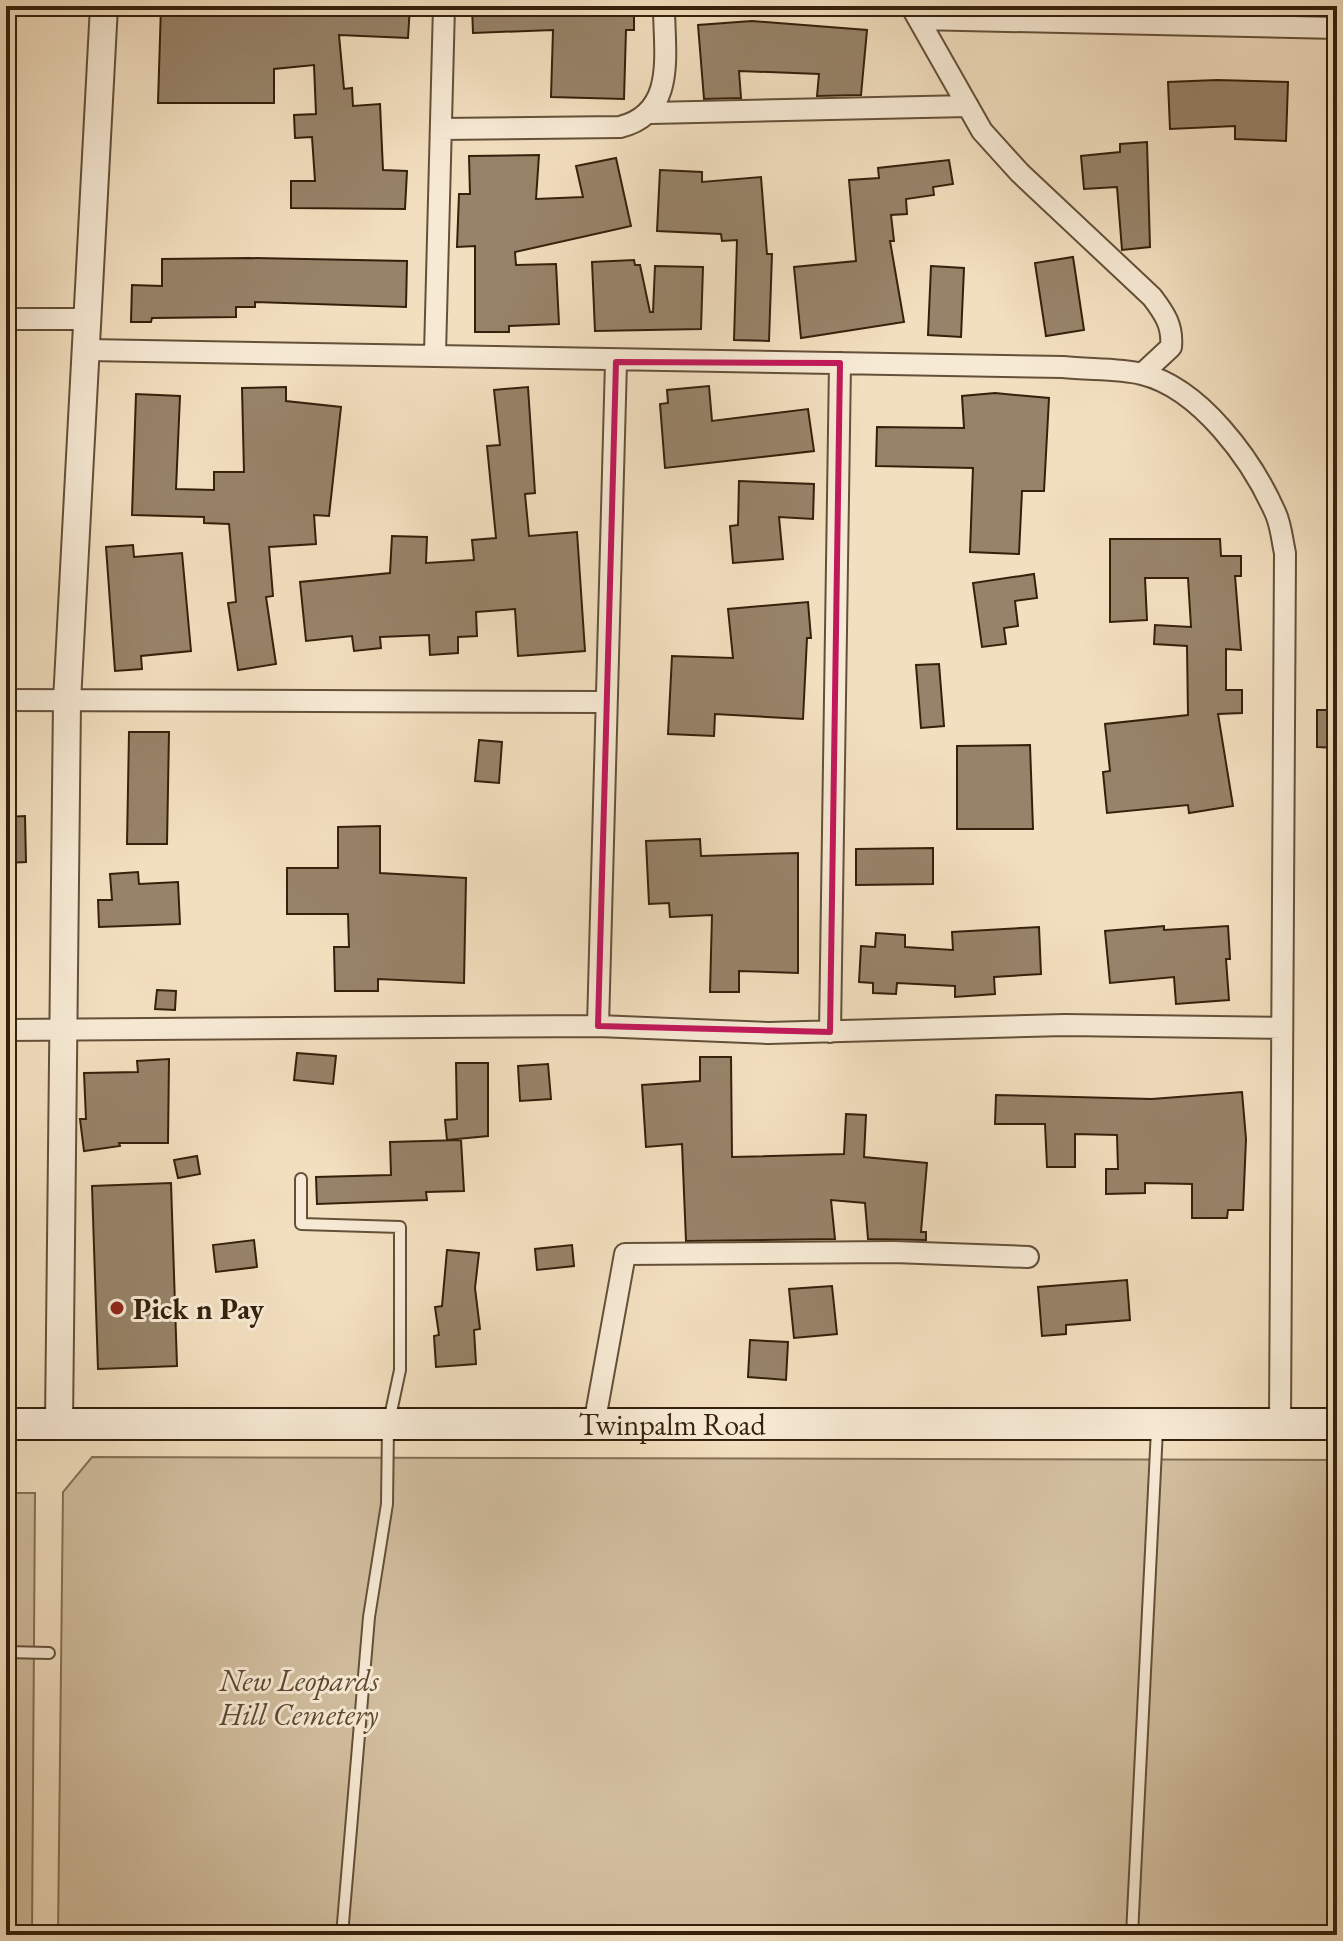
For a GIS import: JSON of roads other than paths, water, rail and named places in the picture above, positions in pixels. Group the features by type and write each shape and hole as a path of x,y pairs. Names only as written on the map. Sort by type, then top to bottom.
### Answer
{"main road":[{"name":"Twinpalm Road","path":"6,1424 1337,1424"}],"street":[{"path":"59,1423 67,701 104,6"},
{"path":"435,354 444,6"},
{"path":"441,129 620,127 637,123 651,113 660,97 664,6"},
{"path":"915,13 1337,28"},
{"path":"915,13 982,131 1020,173 1152,297 1164,313 1173,330 1171,347 1142,374"},
{"path":"651,113 968,106"},
{"path":"6,319 89,319"},
{"path":"88,350 435,354 616,362 1063,367 1142,374 1171,385 1196,402 1218,424 1259,481 1277,514 1285,553 1280,1423"},
{"path":"598,1026 616,362"},
{"path":"830,1032 840,363"},
{"path":"6,700 606,702"},
{"path":"6,1030 598,1026 830,1032 1065,1025 1282,1028"},
{"path":"594,1425 625,1254 894,1252 1028,1257"}],"lane":[{"path":"301,1179 301,1224 400,1227 400,1370 388,1426 387,1504 369,1617 342,1935"},
{"path":"1132,1935 1157,1423"},
{"path":"6,1652 49,1653"}],"place":[{"name":"Pick n Pay","path":"117,1308"}],"park label":[{"name":"New Leopards Hill Cemetery","path":"299,1697"}]}
